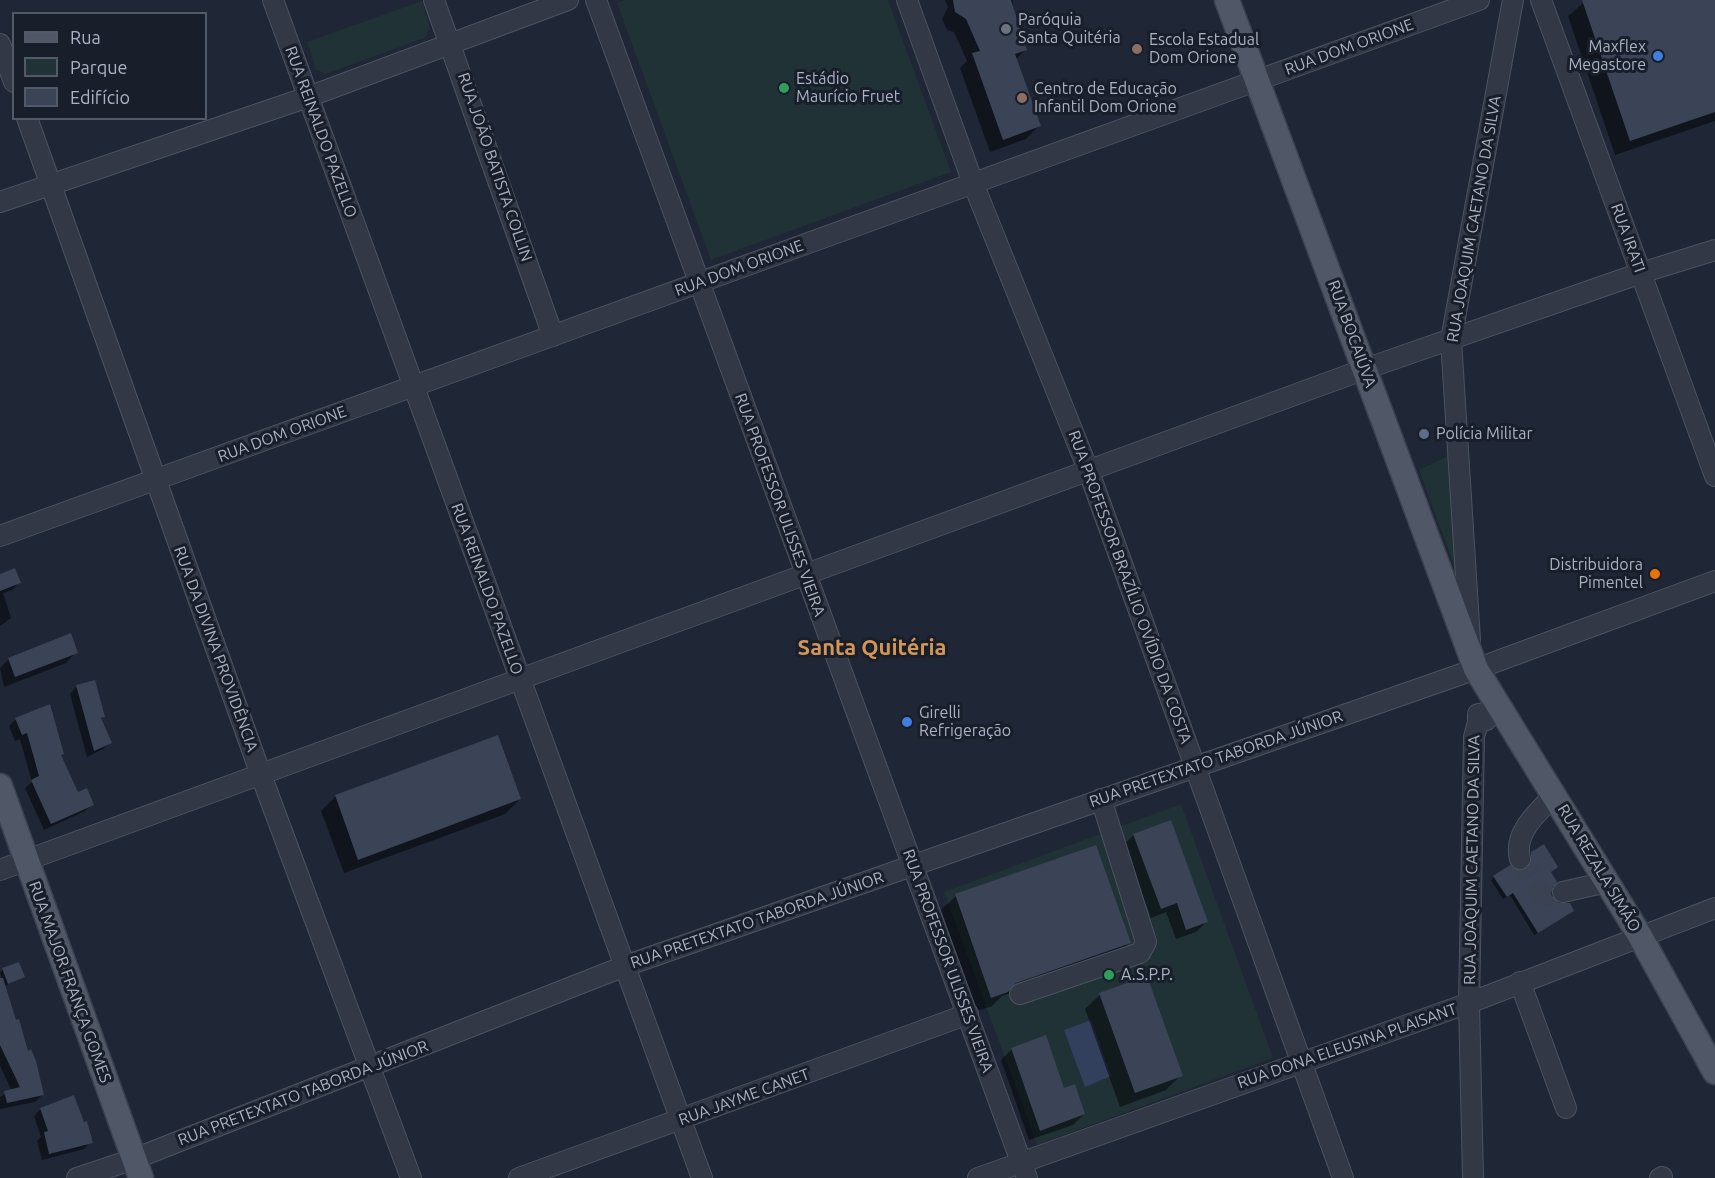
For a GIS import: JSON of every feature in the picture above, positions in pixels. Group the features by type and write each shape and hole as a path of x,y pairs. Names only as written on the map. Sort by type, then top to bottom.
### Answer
{"main road":[{"name":"RUA BOCAIÚVA","path":"1227,0 1474,662"},
{"name":"RUA REZALA SIMÃO","path":"1474,662 1640,936 1715,1072"},
{"name":"RUA MAJOR FRANÇA GOMES","path":"0,786 137,1168"}],"street":[{"name":"RUA REINALDO PAZELLO","path":"273,0 702,1178"},
{"name":"RUA JOÃO BATISTA COLLIN","path":"434,0 452,45 553,336"},
{"path":"0,202 308,97 568,0"},
{"name":"RUA PROFESSOR ULISSES VIEIRA","path":"596,0 1025,1170"},
{"name":"RUA PROFESSOR BRAZÍLIO OVÍDIO DA COSTA","path":"907,0 973,183 1089,472 1343,1178"},
{"name":"RUA DOM ORIONE","path":"0,536 1479,0"},
{"name":"RUA JOAQUIM CAETANO DA SILVA","path":"1474,662 1450,340 1513,0"},
{"name":"RUA IRATI","path":"1541,0 1715,477"},
{"path":"0,44 12,77"},
{"name":"RUA DA DIVINA PROVIDÊNCIA","path":"28,120 261,775 411,1178"},
{"path":"0,870 1365,369 1641,273 1715,250"},
{"name":"RUA PRETEXTATO TABORDA JÚNIOR","path":"77,1178 137,1168 371,1066 625,966 1195,766 1474,662 1715,581"},
{"name":"RUA JOAQUIM CAETANO DA SILVA","path":"1473,1178 1469,1003 1474,737 1478,722"},
{"path":"1520,859 1518,850 1521,833 1554,795"},
{"path":"1020,994 1140,953 1146,942 1101,799"},
{"path":"1563,892 1607,882"},
{"name":"RUA DONA ELEUSINA PLAISANT","path":"978,1178 1025,1170 1301,1061 1469,1003 1715,908"},
{"path":"1520,982 1566,1108"},
{"name":"RUA JAYME CANET","path":"519,1178 968,1014"}],"green space":[{"name":"Estádio Maurício Fruet","path":"625,0 888,0 951,172 711,260 617,3"},
{"path":"422,1 430,28 425,38 325,74 316,69 307,42"},
{"path":"1454,453 1458,576 1419,470"},
{"name":"A.S.P.P.","path":"1181,804 1273,1058 1037,1145 944,892"}],"water":[{"path":"1091,1020 1111,1076 1085,1087 1064,1030"}],"building":[{"path":"953,0 1011,0 1027,50 1015,54 1041,126 1003,140 972,53 980,51 966,19 955,12"},
{"name":"Maxflex Megastore","path":"1582,0 1715,0 1715,112 1630,141"},
{"path":"15,568 21,583 0,591 0,574"},
{"path":"71,633 78,653 15,677 8,658"},
{"path":"95,680 105,717 101,718 112,743 94,751 76,685"},
{"path":"50,704 64,754 61,755 78,792 87,788 94,805 51,824 31,780 39,776 27,733 22,735 15,718"},
{"path":"498,735 521,799 358,860 335,795"},
{"path":"1171,820 1208,922 1186,930 1177,903 1161,909 1133,834"},
{"path":"1544,844 1558,867 1551,872 1557,882 1552,888 1551,895 1559,903 1570,903 1574,911 1538,933 1513,893 1507,897 1493,876 1510,865 1516,870 1527,869 1531,863 1531,852"},
{"path":"1096,845 1131,943 1016,983 1008,992 991,998 955,894"},
{"path":"19,962 25,977 8,984 2,968"},
{"path":"1147,976 1183,1076 1135,1093 1099,993"},
{"path":"0,978 3,978 16,1020 19,1019 28,1051 31,1049 36,1061 44,1095 7,1103 4,1091 20,1087 0,1045"},
{"path":"1046,1035 1064,1088 1075,1084 1085,1114 1040,1131 1011,1048"},
{"path":"74,1095 84,1122 87,1121 93,1143 49,1154 44,1132 48,1131 40,1108"}],"tunnel":[{"path":"1520,859 1538,888 1547,896 1563,892"}],"place":[{"name":"Paróquia Santa Quitéria","path":"1006,29"},
{"name":"Escola Estadual Dom Orione","path":"1137,49"},
{"name":"Maxflex Megastore","path":"1658,56"},
{"name":"Estádio Maurício Fruet","path":"784,88"},
{"name":"Centro de Educação Infantil Dom Orione","path":"1022,98"},
{"name":"Polícia Militar","path":"1424,434"},
{"name":"Distribuidora Pimentel","path":"1655,574"},
{"name":"Girelli Refrigeração","path":"907,722"},
{"name":"A.S.P.P.","path":"1109,975"}],"district":[{"name":"Santa Quitéria","path":"872,648"}]}
